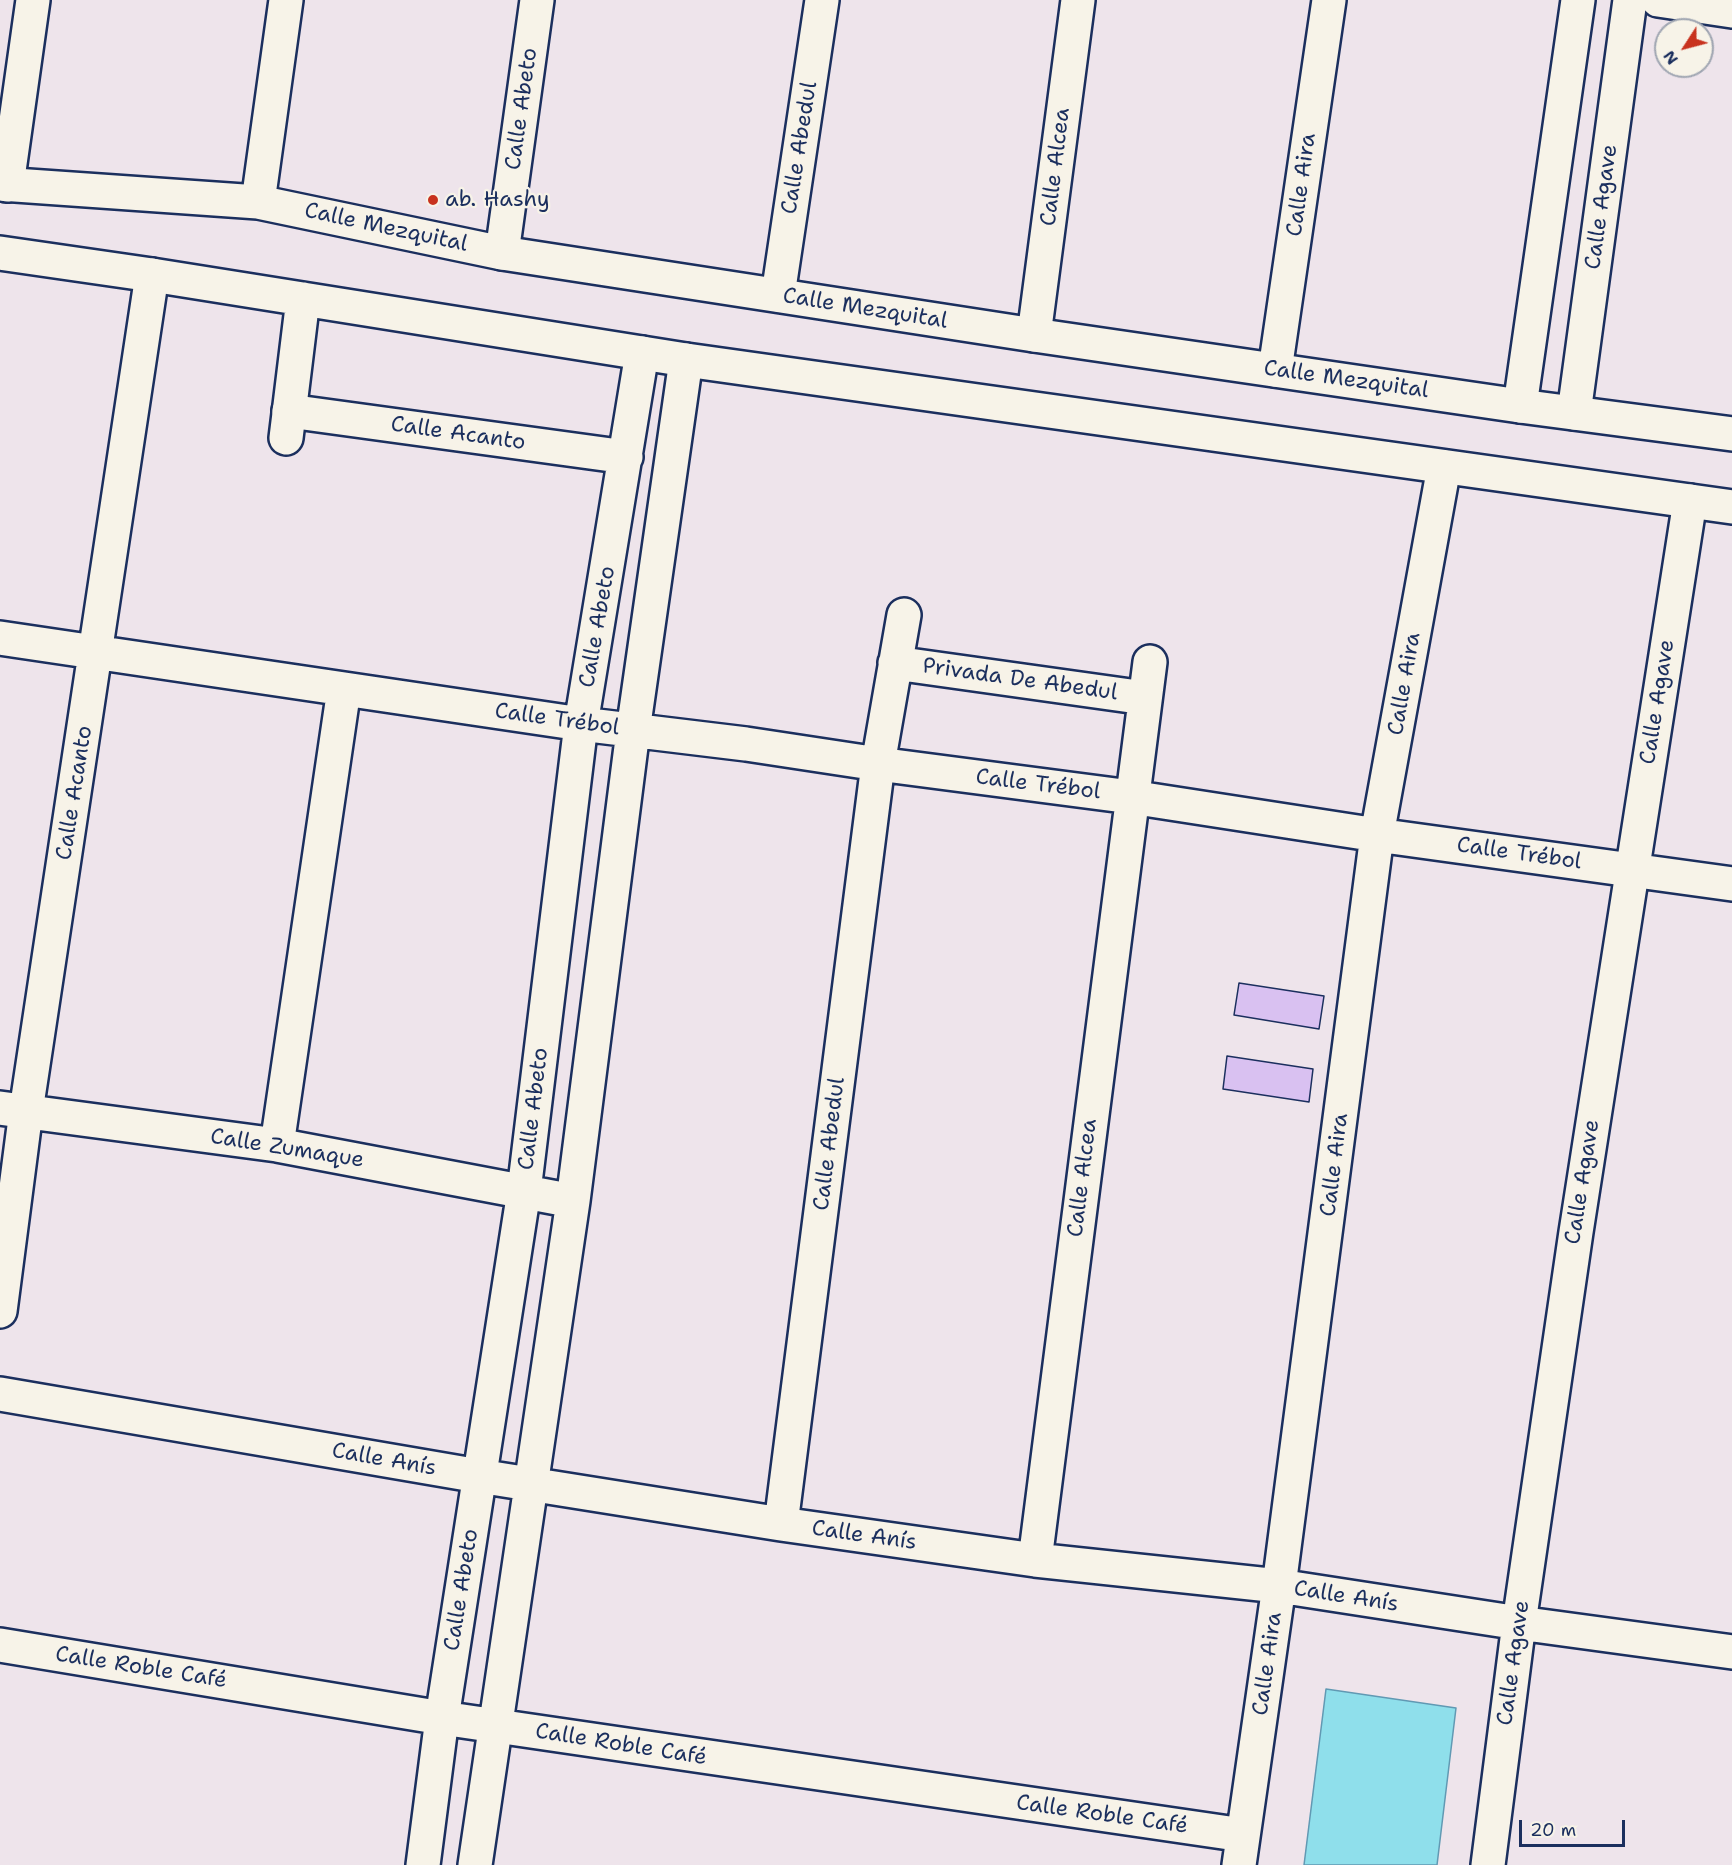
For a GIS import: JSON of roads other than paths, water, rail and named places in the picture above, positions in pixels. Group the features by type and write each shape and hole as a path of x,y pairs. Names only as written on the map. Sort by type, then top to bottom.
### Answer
{"street":[{"path":"4,185 33,0"},
{"path":"258,202 286,0"},
{"name":"Calle Abeto","path":"502,253 537,0"},
{"name":"Calle Abedul","path":"778,296 822,0"},
{"name":"Calle Alcea","path":"1034,335 1078,0"},
{"name":"Calle Aira","path":"1275,370 1329,0"},
{"path":"1520,406 1578,0"},
{"name":"Calle Agave","path":"1574,413 1630,0"},
{"path":"1658,0 1732,11"},
{"name":"Calle Mezquital","path":"4,185 258,202 502,253 1034,335 1520,406 1732,434"},
{"path":"0,253 686,360 1732,507"},
{"name":"Calle Acanto","path":"0,1311 13,1110 96,652 152,275"},
{"name":"Calle Acanto","path":"303,299 288,425 626,458"},
{"name":"Calle Abeto","path":"423,1865 442,1718 524,1191 581,724 642,353"},
{"path":"475,1865 573,1201 633,731 686,360"},
{"name":"Calle Aira","path":"1241,1850 1279,1586 1377,835 1444,467"},
{"name":"Calle Agave","path":"1488,1865 1519,1623 1576,1232 1690,501"},
{"name":"Privada De Abedul","path":"878,764 904,615"},
{"name":"Calle Trébol","path":"0,638 581,724 746,744 878,764 1131,797 1377,835 1732,884"},
{"name":"Privada De Abedul","path":"1131,797 1150,662"},
{"name":"Privada De Abedul","path":"896,663 1145,698"},
{"path":"277,1145 344,689"},
{"name":"Calle Abedul","path":"781,1524 878,764"},
{"name":"Calle Alcea","path":"1035,1560 1131,797"},
{"name":"Calle Zumaque","path":"13,1110 277,1145 573,1201"},
{"name":"Calle Anís","path":"0,1394 479,1476 781,1524 1035,1560 1279,1586 1519,1623 1732,1652"},
{"name":"Calle Roble Café","path":"0,1645 1241,1850"}],"water":[{"path":"1326,1689 1456,1708 1437,1865 1304,1865"}],"place":[{"name":"ab. Hashy","path":"433,200"}]}
